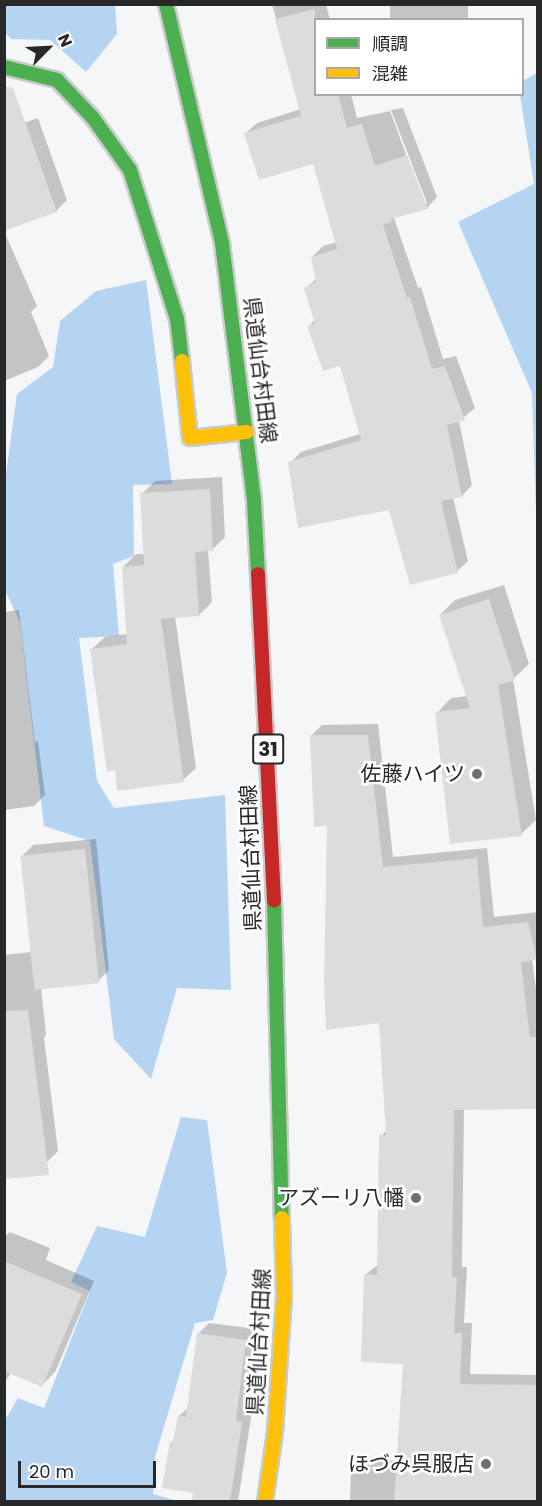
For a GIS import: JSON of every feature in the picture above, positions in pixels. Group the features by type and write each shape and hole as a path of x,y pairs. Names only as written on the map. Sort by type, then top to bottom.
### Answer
{"main road":[{"name":"県道仙台村田線","path":"166,4 222,243 255,501 273,850 284,1295 275,1432 265,1502"},
{"path":"4,67 57,80 93,118 130,170 177,319 190,438 247,432"}],"shaded area":[{"path":"4,5 115,5 117,34 86,72 50,40 11,39 5,32"},
{"path":"537,73 537,541 532,393 458,222 534,184 520,96 524,96 524,80"},
{"path":"146,280 172,484 133,485 134,556 113,564 119,636 79,638 97,781 114,808 225,795 231,990 177,988 151,1079 114,1039 90,841 44,826 20,622 4,588 5,481 17,394 53,367 60,321 96,291"},
{"path":"181,1117 207,1120 227,1273 213,1320 195,1323 155,1457 153,1494 178,1501 5,1501 5,1420 18,1398 44,1408 90,1291 71,1282 97,1226 145,1237"}],"building":[{"path":"315,9 314,96 339,96 347,128 362,124 375,166 407,155 428,209 391,219 392,222 383,225 407,298 410,297 432,369 445,366 465,420 447,425 462,497 441,501 458,573 410,585 389,510 298,528 288,462 361,440 340,366 323,371 307,326 315,324 304,288 316,282 311,257 337,249 313,164 259,180 244,133 301,116 275,19"},
{"path":"4,86 13,88 57,212 4,231"},
{"path":"210,489 213,551 195,552 199,616 161,619 184,782 117,791 115,770 107,772 90,649 127,644 122,567 144,565 140,493"},
{"name":"佐藤ハイツ","path":"489,599 515,680 498,685 522,836 450,844 435,712 470,708 439,615"},
{"path":"310,735 368,735 383,867 477,858 483,927 528,922 537,960 521,962 530,1037 537,1037 537,1109 454,1110 452,1277 457,1278 454,1333 462,1333 460,1384 537,1385 537,1502 394,1502 403,1364 361,1362 364,1274 377,1275 379,1135 386,1135 379,1023 326,1030 324,981 327,826 314,827"},
{"path":"85,849 99,983 34,990 20,856"},
{"path":"28,1010 49,1175 4,1179 4,1011"},
{"path":"4,1261 82,1294 42,1387 4,1371"},
{"path":"197,1333 246,1340 236,1421 242,1422 230,1502 192,1502 193,1493 162,1488 170,1441 173,1442 178,1415 186,1417"}],"traffic: fast":[{"path":"166,4 222,243 254,501 258,574"},
{"path":"4,67 57,80 93,118 130,170 177,319 182,361"},
{"path":"274,901 282,1218"}],"traffic: slow":[{"path":"182,361 190,438 247,432"},
{"path":"265,1502 275,1432 284,1295 282,1218"}],"traffic: jam":[{"path":"258,574 274,901"}],"place":[{"name":"佐藤ハイツ","path":"477,774"},
{"name":"アズーリ八幡","path":"416,1198"},
{"name":"ほづみ呉服店","path":"486,1464"}]}
